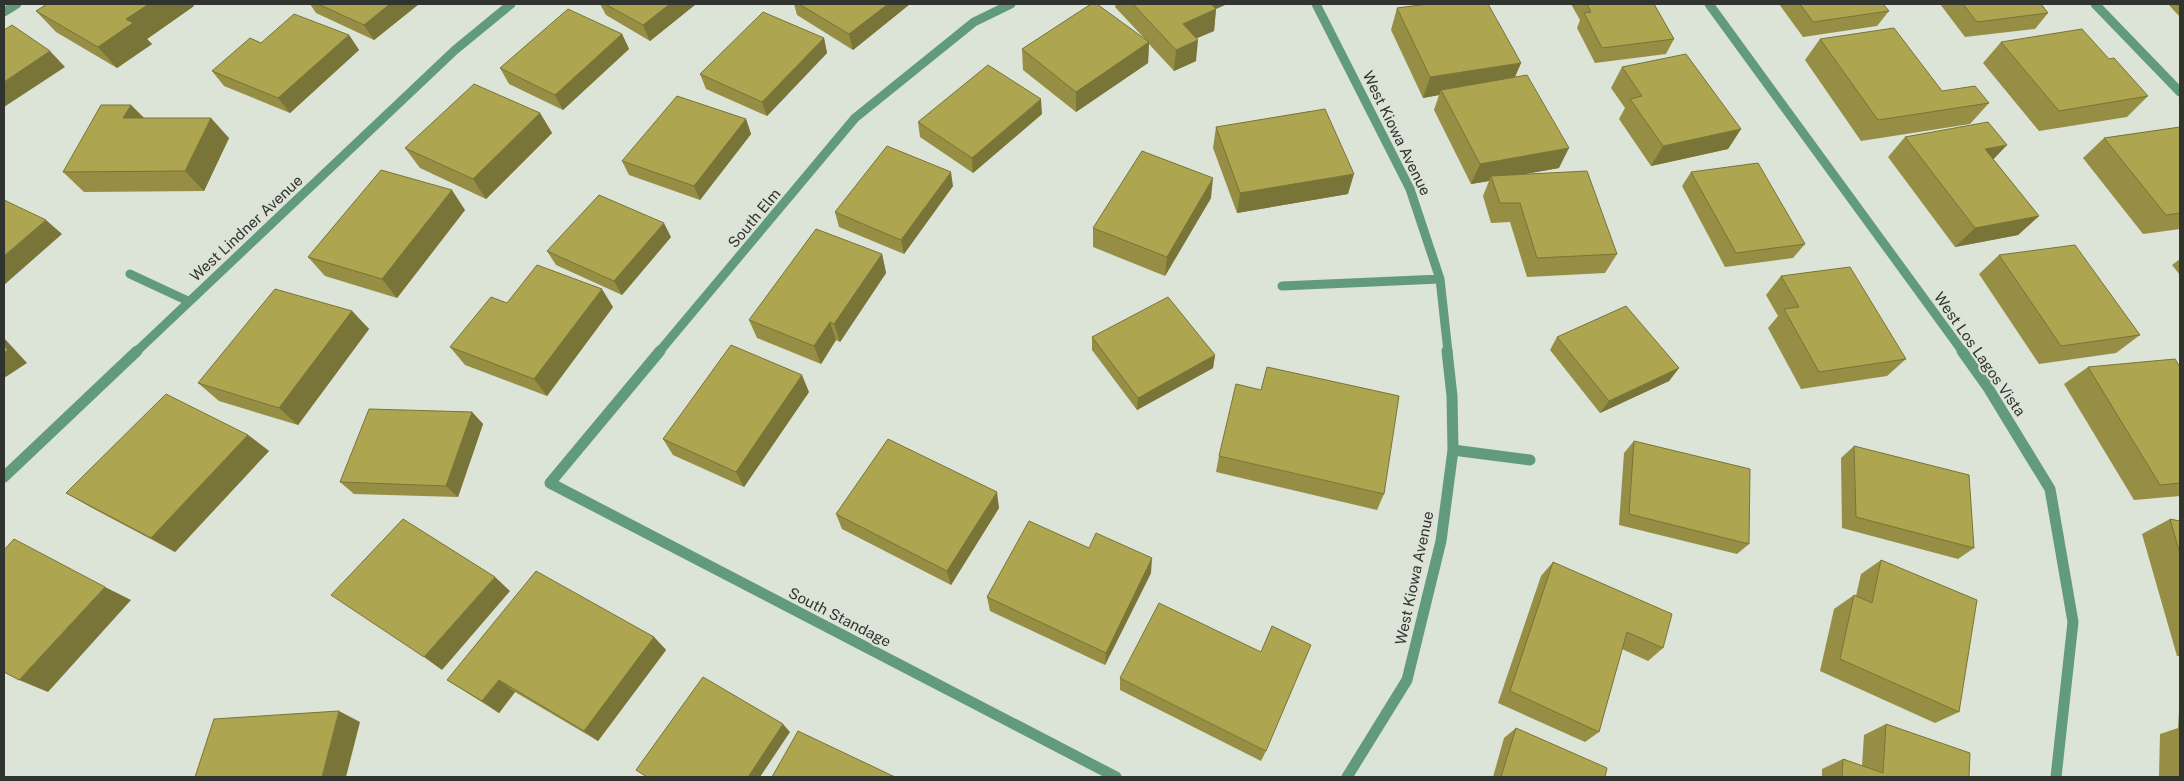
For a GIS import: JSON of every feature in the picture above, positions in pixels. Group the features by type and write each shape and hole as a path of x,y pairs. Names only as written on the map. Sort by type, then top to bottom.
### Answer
{"street":[{"path":"4,12 18,4"},
{"name":"West Lindner Avenue","path":"4,477 455,50 511,4"},
{"name":"South Elm","path":"550,484 855,118 974,22 1011,4"},
{"name":"West Kiowa Avenue","path":"1316,4 1410,189 1440,279 1452,396 1453,450 1441,541 1407,680 1347,777"},
{"name":"West Los Lagos Vista","path":"1709,4 1987,386 2050,489 2073,622 2056,777"},
{"path":"2095,4 2180,92"},
{"path":"130,274 188,301"},
{"path":"1282,286 1440,279"},
{"path":"1453,450 1530,460"},
{"name":"South Standage","path":"550,484 1116,777"}],"building":[{"path":"47,4 149,4 126,19 133,23 98,47 36,11"},
{"path":"318,4 390,4 364,25"},
{"path":"605,4 670,4 643,25"},
{"path":"799,4 888,4 849,34"},
{"path":"1091,4 1097,4 1149,42 1076,92 1022,49"},
{"path":"1133,4 1211,4 1216,9 1183,24 1198,40 1176,50"},
{"path":"1428,4 1488,4 1521,63 1430,77 1397,8"},
{"path":"1587,4 1654,4 1674,39 1602,48 1584,13 1591,12"},
{"path":"1800,4 1883,4 1889,11 1813,22"},
{"path":"1963,4 2041,4 2048,13 1977,22"},
{"path":"568,9 622,34 555,95 500,68"},
{"path":"763,12 824,38 762,102 700,74"},
{"path":"294,14 349,35 278,98 212,71 250,38 261,43"},
{"path":"12,25 50,51 4,82 4,30"},
{"path":"1894,28 1942,91 1975,86 1989,103 1878,120 1820,39"},
{"path":"2082,29 2109,59 2114,58 2148,96 2059,111 2001,42"},
{"path":"1686,54 1741,129 1663,146 1630,99 1642,96 1622,67"},
{"path":"988,65 1041,99 972,158 918,122"},
{"path":"1527,75 1569,148 1480,164 1441,90"},
{"path":"474,84 540,113 473,179 405,148"},
{"path":"677,96 746,119 694,186 622,161"},
{"path":"101,105 131,105 123,118 211,118 185,171 63,172"},
{"path":"1325,109 1354,174 1240,193 1216,127"},
{"path":"1988,122 2007,145 1985,149 2039,216 1975,228 1905,137"},
{"path":"2180,127 2180,213 2166,215 2104,138"},
{"path":"887,146 951,172 901,240 835,212"},
{"path":"1142,151 1213,178 1167,257 1093,228"},
{"path":"1758,163 1805,244 1736,253 1691,172"},
{"path":"381,170 452,190 382,279 308,257"},
{"path":"1587,171 1617,254 1537,258 1520,203 1500,203 1491,176"},
{"path":"599,195 664,223 614,281 547,251"},
{"path":"4,200 46,220 4,256"},
{"path":"816,229 882,254 834,324 830,322 814,346 749,320"},
{"path":"2075,245 2140,335 2061,346 1999,255"},
{"path":"537,265 602,289 534,379 450,347 491,297 507,303"},
{"path":"1850,267 1906,359 1819,372 1784,309 1799,307 1781,276"},
{"path":"275,289 352,311 279,408 198,383"},
{"path":"1168,297 1215,355 1138,398 1092,337"},
{"path":"1626,306 1679,368 1609,401 1557,337"},
{"path":"4,345 8,350 4,353"},
{"path":"731,345 802,375 736,472 663,439"},
{"path":"2175,359 2180,367 2180,483 2160,485 2088,367"},
{"path":"1267,367 1399,396 1384,494 1219,456 1236,384 1261,390"},
{"path":"166,394 248,435 151,538 66,493"},
{"path":"369,409 472,412 446,486 340,482"},
{"path":"888,439 997,492 947,571 836,514"},
{"path":"1634,441 1750,469 1749,544 1629,514"},
{"path":"1854,446 1969,475 1974,548 1856,517"},
{"path":"403,519 495,577 424,657 331,595"},
{"path":"2170,519 2180,521 2180,554"},
{"path":"1029,521 1089,548 1096,533 1152,558 1106,653 987,597"},
{"path":"14,539 105,587 19,680 4,672 4,550"},
{"path":"1881,560 1977,600 1959,712 1840,659 1854,595 1872,603"},
{"path":"1553,562 1672,614 1663,648 1627,632 1599,732 1510,691"},
{"path":"536,571 654,637 584,731 499,680 482,701 447,680"},
{"path":"1159,603 1261,652 1272,626 1311,645 1266,751 1120,678"},
{"path":"703,677 783,724 748,777 647,777 636,770"},
{"path":"339,711 322,777 195,777 214,719"},
{"path":"1886,724 1970,753 1969,777 1842,777 1843,759 1883,773"},
{"path":"1516,728 1607,768 1605,777 1501,777"},
{"path":"798,731 895,777 772,777"}]}
